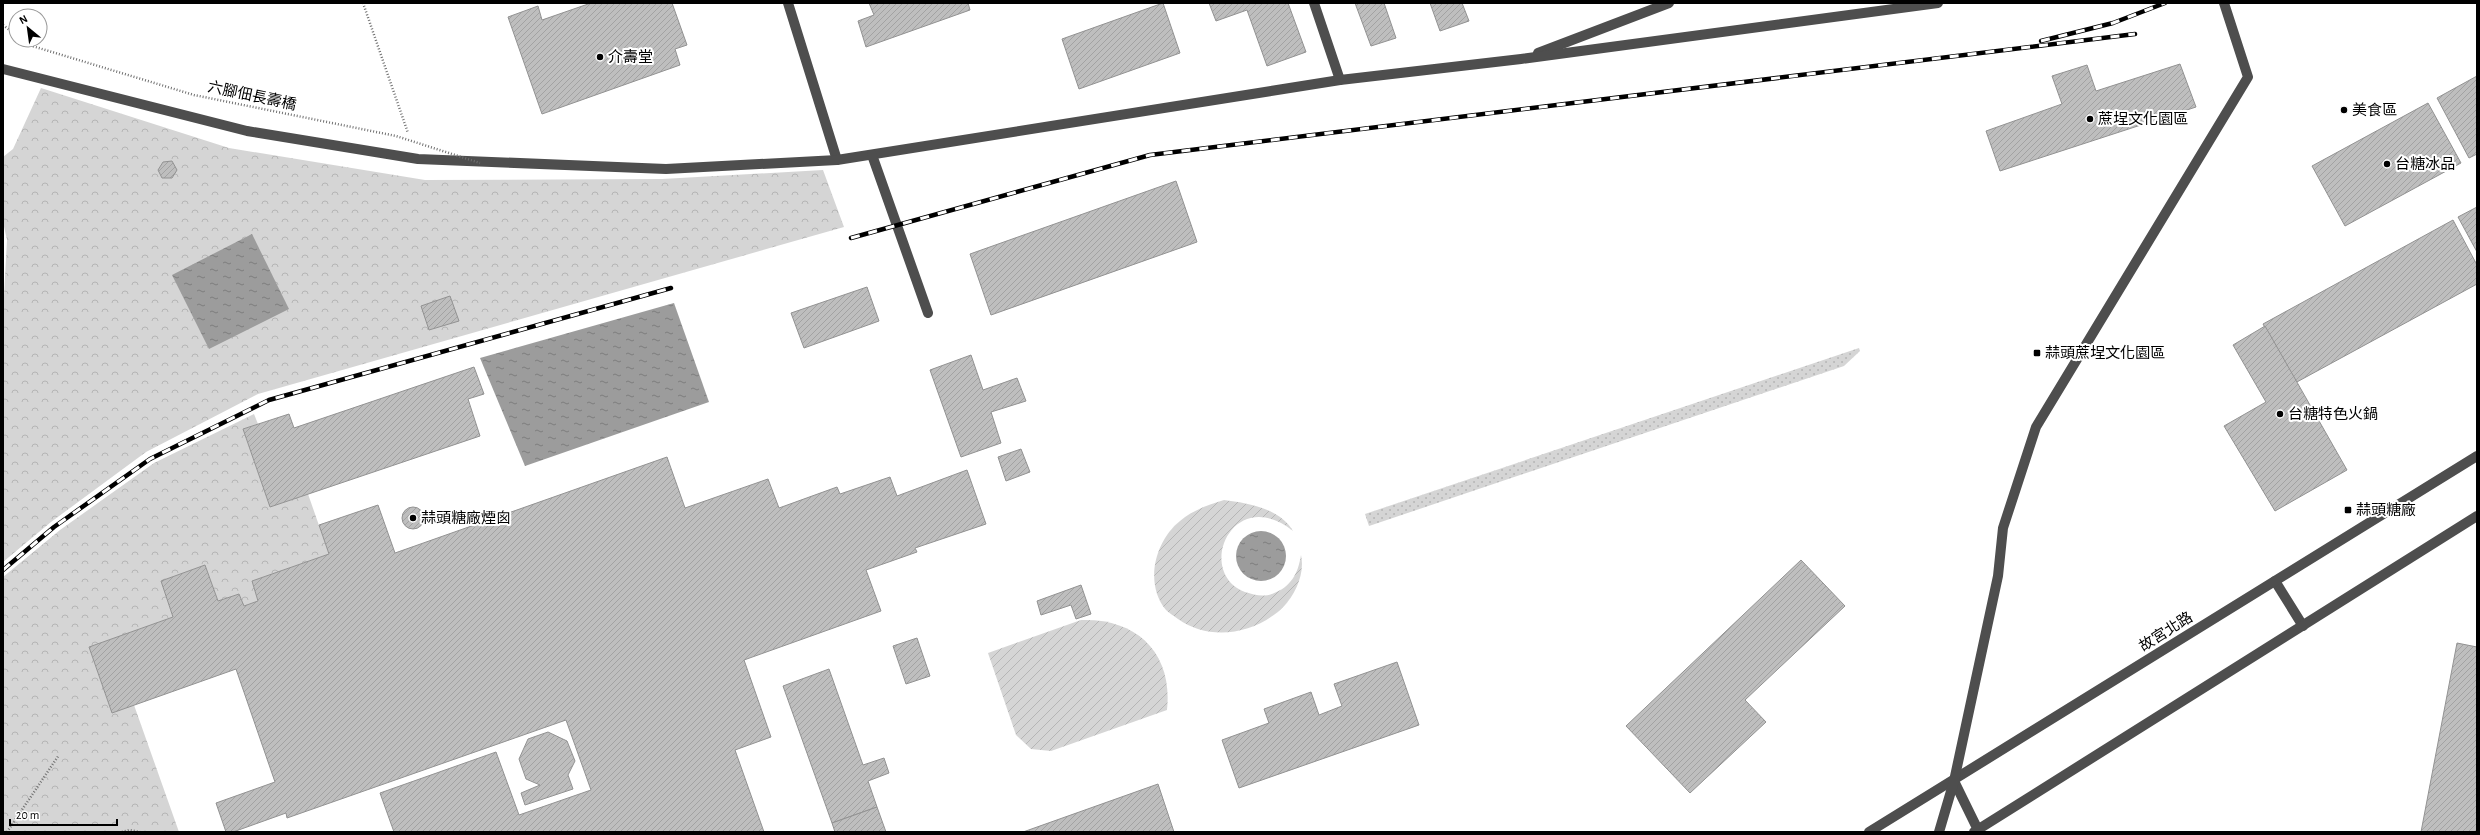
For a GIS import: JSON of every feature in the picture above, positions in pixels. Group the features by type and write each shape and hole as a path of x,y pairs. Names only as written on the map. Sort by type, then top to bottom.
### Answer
{"street":[{"path":"788,3 837,160"},
{"path":"1314,3 1340,80"},
{"path":"1521,59 1669,3"},
{"path":"3,69 247,131 418,159 480,163 666,169 837,160 1340,80 1521,59 1938,3"},
{"path":"1940,832 1954,781 1998,576 2003,528 2036,427 2248,77 2224,3"},
{"path":"872,155 928,313"},
{"name":"故宮北路","path":"1869,832 1954,781 2477,456"},
{"path":"1954,781 1977,831 2477,516"},
{"path":"2275,581 2303,626"}],"path":[{"path":"363,3 418,159"},
{"name":"六腳佃長壽橋","path":"39,48 194,95 396,136 480,163"},
{"path":"7,832 58,755"},
{"path":"122,832 129,830 140,832"}],"green space":[{"path":"41,88 229,148 425,180 662,179 823,170 844,227 258,394 146,452 51,522 3,562 3,314 7,240 3,222 3,157 13,149"},
{"path":"1859,348 1860,351 1844,366 1369,526 1365,514"},
{"path":"254,414 258,424 243,429 270,507 308,494 329,554 252,581 258,601 244,606 239,594 218,601 205,565 161,581 173,617 89,647 112,713 134,705 179,832 3,832 3,577 60,530 154,463"},
{"path":"1224,500 1253,505 1272,512 1287,523 1293,531 1272,519 1253,517 1238,524 1227,536 1222,551 1223,567 1230,582 1245,592 1258,595 1269,595 1279,591 1289,584 1296,574 1301,555 1302,569 1298,583 1288,602 1260,624 1232,632 1204,631 1178,619 1166,610 1159,599 1155,588 1155,563 1164,540 1171,529 1195,511"},
{"path":"1081,620 1101,621 1119,625 1134,633 1147,643 1157,656 1164,672 1167,690 1167,710 1051,751 1031,749 1016,735 988,653"}],"water":[{"path":"252,234 289,309 209,349 172,275"},
{"path":"674,303 709,402 525,466 480,358"},
{"path":"1261,531 1271,533 1279,538 1284,546 1286,556 1284,566 1279,574 1271,579 1261,581 1251,579 1243,574 1238,566 1236,556 1238,546 1243,538 1251,533"}],"building":[{"name":"介壽堂","path":"591,3 672,3 687,45 675,49 680,65 542,114 508,17 538,6 542,20"},
{"path":"869,3 968,3 970,10 866,47 858,21 874,15"},
{"path":"1163,3 1180,53 1079,89 1062,39"},
{"path":"1209,3 1288,3 1306,52 1267,66 1247,10 1216,21"},
{"path":"1355,3 1384,3 1396,38 1371,46"},
{"path":"1430,3 1462,3 1469,21 1440,31"},
{"name":"蔗埕文化園區","path":"2180,64 2196,107 2000,171 1986,131 2062,104 2052,76 2087,65 2096,91"},
{"path":"2477,76 2477,154 2469,158 2437,98"},
{"name":"台糖冰品","path":"2428,103 2461,163 2345,226 2312,166"},
{"path":"172,161 177,170 172,178 162,178 158,170 163,162"},
{"path":"1176,181 1197,242 991,315 970,254"},
{"path":"2477,207 2477,252 2458,217"},
{"path":"2453,220 2477,265 2477,284 2295,383 2263,324"},
{"path":"867,287 879,321 804,348 791,313"},
{"path":"450,296 459,321 429,330 421,306"},
{"name":"台糖特色火鍋","path":"2265,326 2347,470 2275,511 2224,426 2266,402 2233,345"},
{"path":"971,355 983,390 1017,378 1026,401 991,412 1001,443 961,457 930,370"},
{"path":"474,367 484,394 468,399 480,436 270,507 243,429 289,414 294,428"},
{"path":"1021,449 1030,472 1006,481 998,457"},
{"path":"667,457 685,508 768,479 779,508 837,487 840,494 890,477 897,496 967,470 986,524 915,548 917,552 866,570 881,611 744,660 771,737 735,750 764,832 394,832 380,793 496,752 519,815 591,790 566,720 287,818 286,813 233,832 226,832 216,803 275,782 236,669 112,713 89,647 173,617 161,581 205,565 218,601 239,594 244,606 258,601 252,581 329,554 319,525 378,505 395,553"},
{"name":"蒜頭糖廠煙囪","path":"413,507 417,508 423,514 423,522 417,528 413,529 409,528 403,522 402,518 403,514 409,508"},
{"path":"1801,560 1845,606 1745,700 1766,722 1690,793 1626,726"},
{"path":"1081,585 1091,614 1076,619 1071,605 1041,615 1037,601"},
{"path":"917,638 930,676 906,684 893,646"},
{"path":"2457,643 2477,647 2477,832 2421,832"},
{"path":"1397,662 1419,725 1239,788 1222,740 1269,723 1264,709 1311,692 1319,715 1342,706 1334,684"},
{"path":"829,669 863,765 884,758 889,773 868,781 877,807 832,823 783,686"},
{"path":"548,732 567,741 575,761 568,775 573,789 525,805 521,793 540,785 526,779 519,759 528,739"},
{"path":"1158,784 1174,832 1023,832"},
{"path":"877,807 886,832 835,832 832,823"}],"railway":[{"path":"2041,41 2113,23 2165,3"},
{"path":"851,238 1150,155 2135,34"},
{"path":"3,570 54,527 150,459 269,400 671,288"}],"place":[{"name":"介壽堂","path":"600,57"},
{"name":"美食區","path":"2344,110"},
{"name":"蔗埕文化園區","path":"2090,119"},
{"name":"台糖冰品","path":"2387,164"},
{"name":"蒜頭蔗埕文化園區","path":"2037,353"},
{"name":"台糖特色火鍋","path":"2280,414"},
{"name":"蒜頭糖廠","path":"2348,510"},
{"name":"蒜頭糖廠煙囪","path":"413,518"}]}
